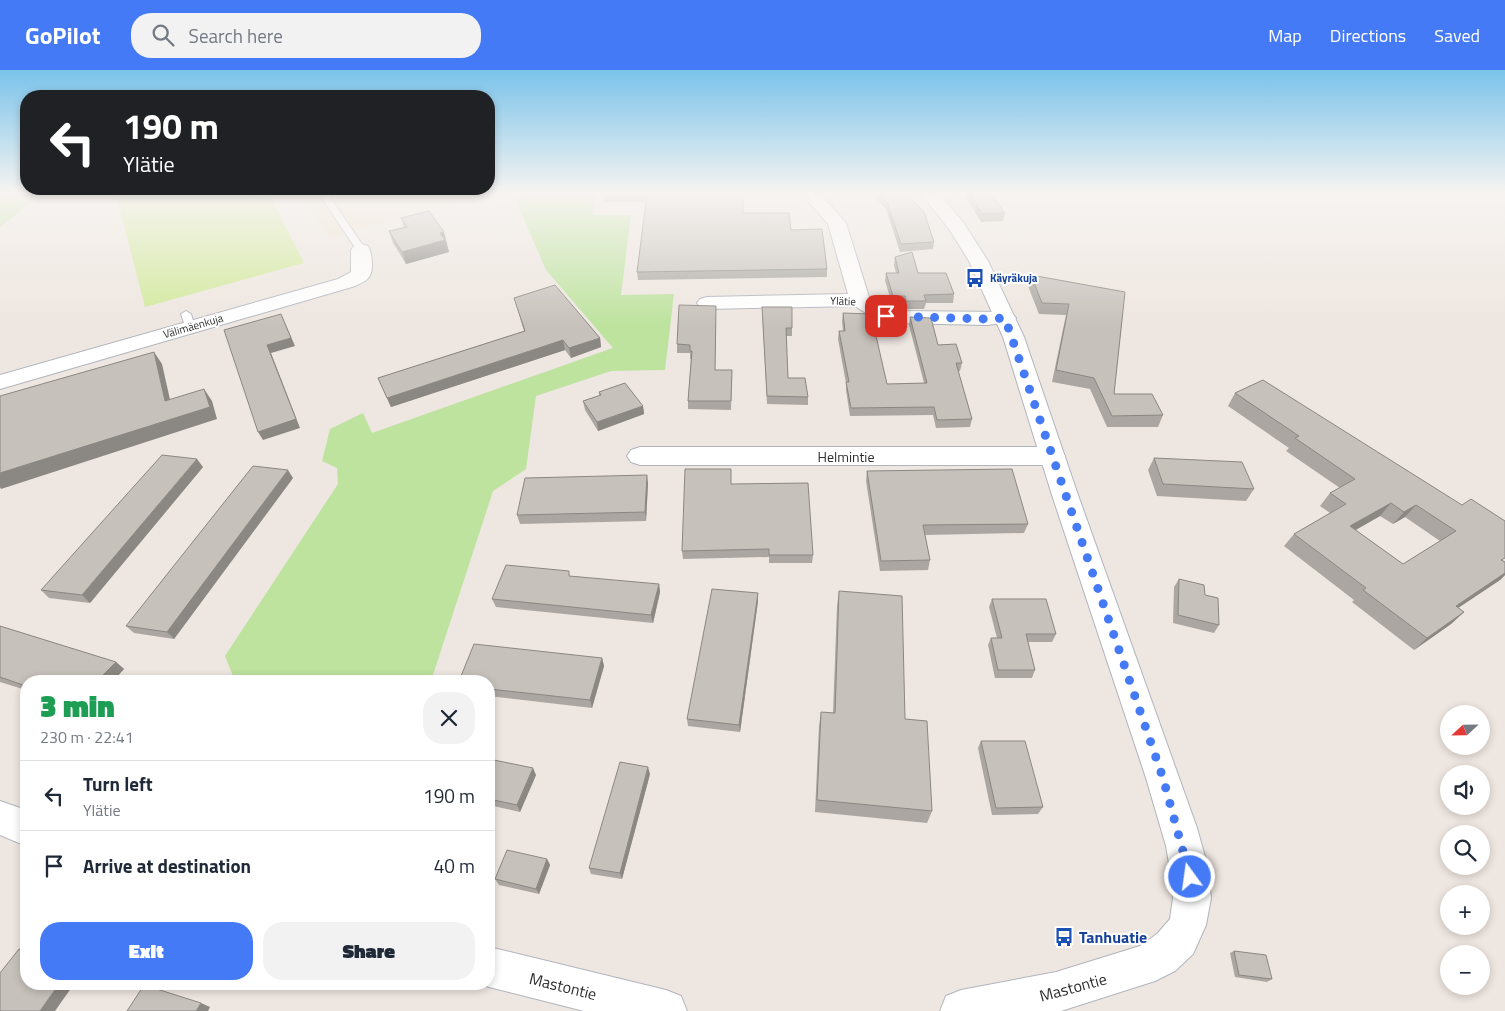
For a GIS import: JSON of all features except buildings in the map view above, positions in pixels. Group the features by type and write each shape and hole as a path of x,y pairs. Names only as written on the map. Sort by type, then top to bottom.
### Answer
{"street":[{"path":"841,238 860,300"},
{"path":"964,238 977,258 1005,318 1052,456"},
{"name":"Välimäenkuja","path":"0,382 188,321 345,282 361,275 361,250"},
{"name":"Ylätie","path":"707,303 860,300 876,311 895,317 1005,318"},
{"name":"Helmintie","path":"640,456 1052,456"},
{"name":"Mastontie","path":"961,1011 1003,1008 1141,967 1176,944 1185,931 1190,915 1190,877 1163,778 1052,456"},
{"path":"0,818 20,826"},
{"name":"Mastontie","path":"495,968 666,1011"}],"lane":[{"path":"353,238 361,250"}],"green space":[{"path":"127,238 291,238 304,263 145,307"},
{"path":"532,238 628,238 621,295 674,294 665,370 611,371 536,396 526,469 493,491 433,675 233,675 225,656 338,484 337,468 322,461 330,429 363,413 372,433 613,348 546,270"}],"place":[{"name":"Käyräkuja","path":"975,278"},
{"name":"Tanhuatie","path":"1064,937"}],"route":[{"path":"886,316 1005,318 1163,778 1190,877"}]}
